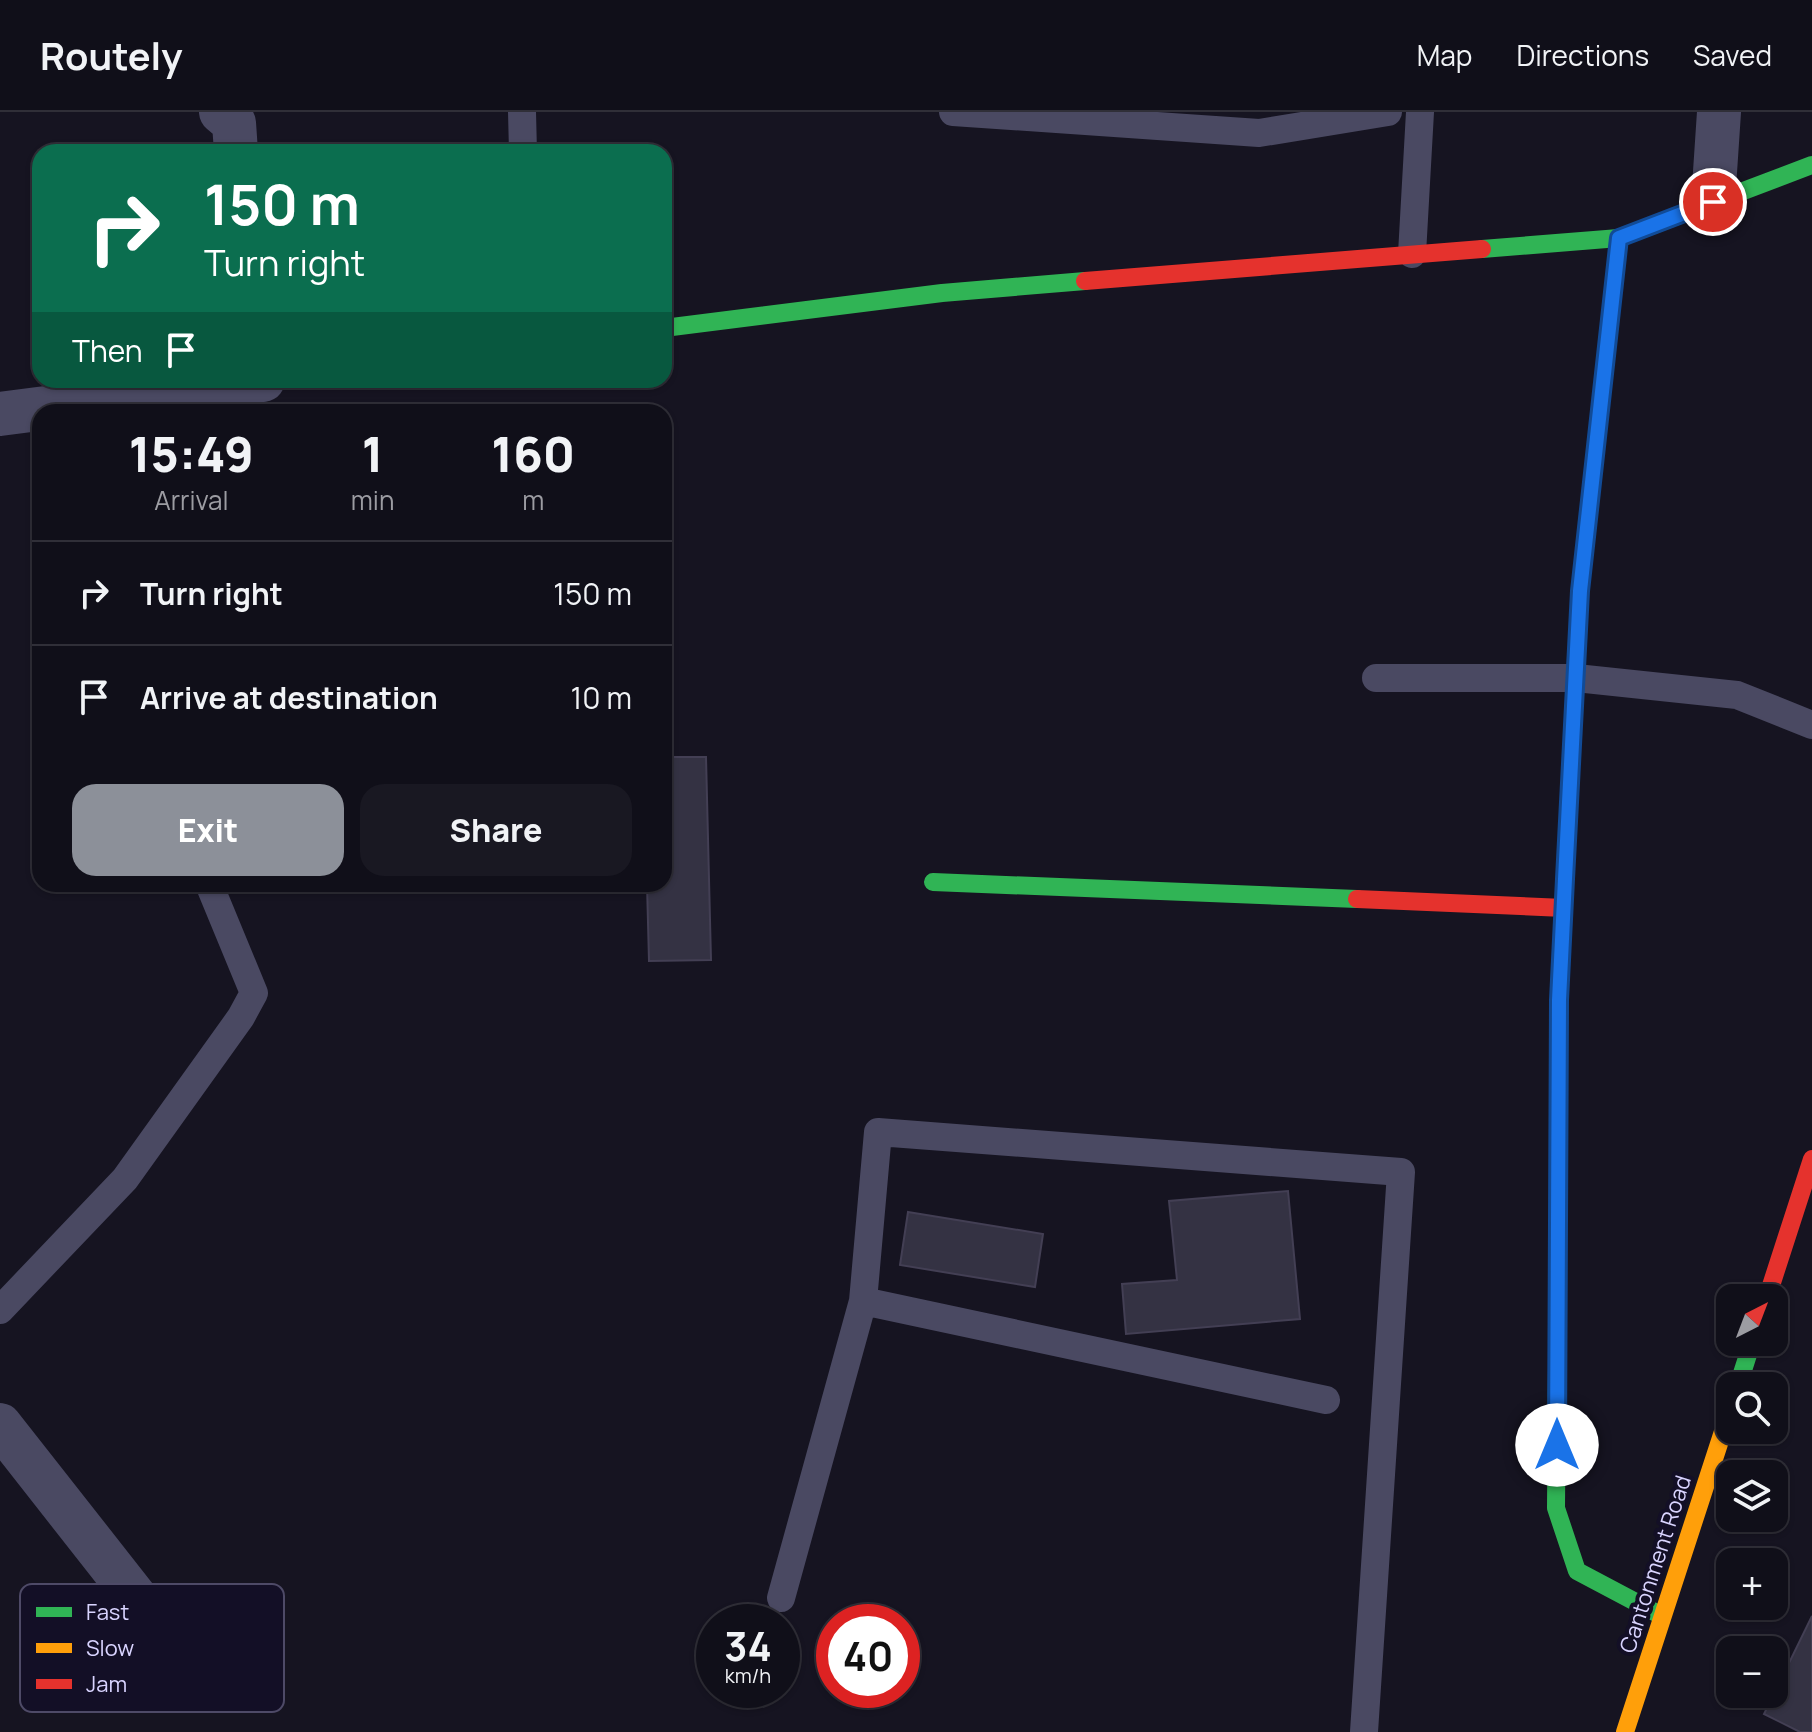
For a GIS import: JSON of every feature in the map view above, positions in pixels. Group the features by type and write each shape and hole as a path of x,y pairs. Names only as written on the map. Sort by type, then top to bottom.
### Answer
{"street":[{"path":"221,112 234,123 235,144"},
{"path":"1713,202 1719,112"},
{"path":"672,327 942,293 1619,238 1812,165"},
{"path":"1619,238 1580,591 1559,1000 1556,1508 1577,1571 1662,1616"},
{"path":"76,404 199,388"},
{"path":"0,414 32,410"},
{"path":"933,882 1564,908"},
{"path":"1773,1284 1803,1217 1812,1159"},
{"path":"0,1425 125,1584"},
{"name":"Cantonment Road","path":"1625,1732 1719,1444"}],"lane":[{"path":"522,112 523,144"},
{"path":"953,112 1259,133 1388,112"},
{"path":"1412,254 1420,112"},
{"path":"1376,678 1576,678 1737,695 1812,725"},
{"path":"0,1310 125,1179 241,1017 254,993 212,892"},
{"path":"781,1598 863,1301 878,1132 1401,1172 1364,1732"},
{"path":"863,1301 1326,1400"}],"building":[{"path":"672,757 706,757 711,960 649,961 647,892 672,892"},
{"path":"1288,1191 1300,1319 1126,1334 1122,1284 1177,1280 1169,1201"},
{"path":"908,1212 1043,1234 1035,1287 900,1265"},
{"path":"1812,1616 1812,1732 1800,1732 1764,1714 1767,1708 1788,1708 1788,1665"}],"traffic: fast":[{"path":"1482,249 1619,238 1812,165"},
{"path":"672,327 942,293 1085,281"},
{"path":"933,882 1357,899"},
{"path":"1558,1231 1556,1508 1577,1571 1662,1616"},
{"path":"1742,1372 1748,1356"}],"traffic: slow":[{"path":"1558,1231 1559,1000 1573,722"},
{"path":"1625,1732 1719,1444"}],"traffic: jam":[{"path":"1573,722 1580,591 1619,238"},
{"path":"1085,281 1482,249"},
{"path":"1357,899 1564,908"},
{"path":"1772,1284 1812,1159"}],"route":[{"path":"1557,1445 1559,1000 1565,879 1580,591 1619,238 1713,202"}]}
